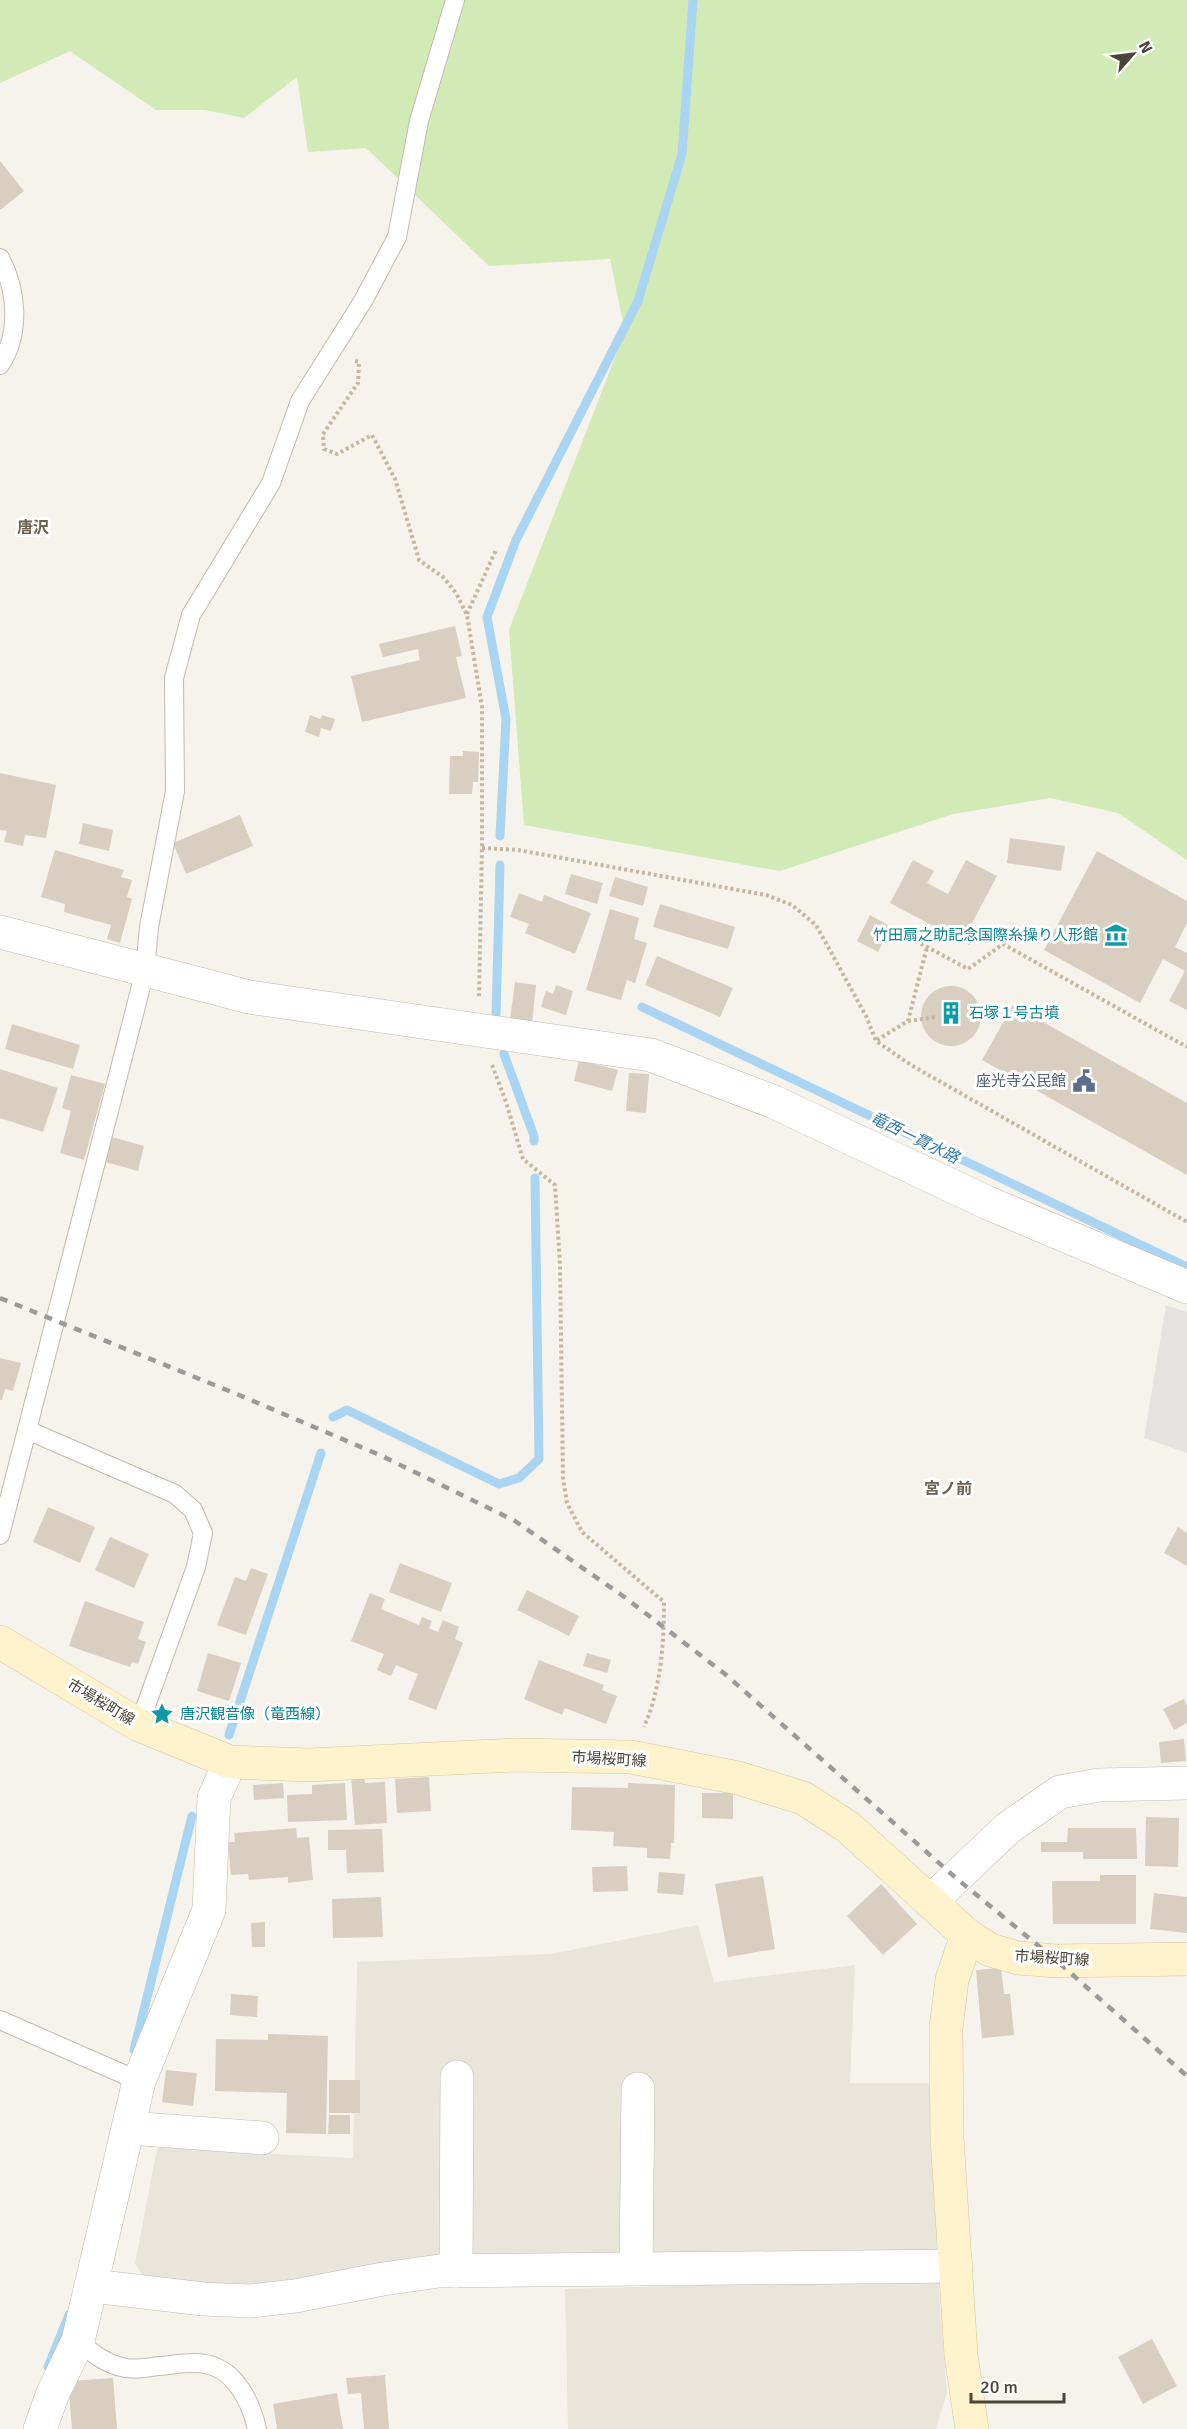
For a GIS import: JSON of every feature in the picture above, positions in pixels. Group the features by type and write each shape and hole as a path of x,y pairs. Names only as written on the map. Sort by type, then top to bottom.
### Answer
{"main road":[{"name":"市場桜町線","path":"0,1642 139,1725 230,1762 309,1765 513,1755 631,1757 738,1778 803,1798 848,1827 967,1935 990,1950 1018,1958 1058,1961 1187,1959"},
{"path":"967,1935 952,1980 946,2028 947,2138 961,2355 972,2429"}],"street":[{"path":"0,932 249,997 651,1055 774,1102 988,1203 1187,1287"},
{"path":"40,2429 52,2393 78,2341 93,2286 140,2081 209,1910 214,1798 230,1762"},
{"path":"932,1901 1008,1828 1059,1792 1099,1785 1187,1783"},
{"path":"456,2271 457,2077"},
{"path":"636,2269 638,2089"},
{"path":"129,2128 262,2138"},
{"path":"93,2286 203,2299 250,2301 295,2296 410,2275 456,2271 956,2266"}],"lane":[{"path":"0,1534 145,971 149,927 176,791 174,678 191,615 271,483 300,401 363,301 397,237 419,122 455,0"},
{"path":"0,258 10,276 14,303 13,330 8,353 0,365"},
{"path":"27,1430 175,1494 193,1510 203,1533 196,1567 139,1725"},
{"path":"0,2020 140,2081"},
{"path":"78,2341 96,2357 128,2369 197,2363 220,2368 234,2380 246,2397 254,2414 257,2429"}],"path":[{"path":"325,361 347,358 359,362 358,383 323,434 324,449 337,454 372,435 395,479 419,560 443,577 456,593 467,615 482,707 478,1030 505,1099 523,1159 555,1185 560,1265 563,1478 567,1503 582,1532 664,1602 663,1651 651,1712 631,1757"},
{"path":"467,615 496,550"},
{"path":"482,848 518,850 766,894 792,905 816,925 866,1016 876,1041 911,1065 1187,1222"},
{"path":"905,935 968,969 1003,944 1187,1047"},
{"path":"908,1021 927,946"},
{"path":"876,1041 908,1021 936,1017"}],"shaded area":[{"path":"1166,1305 1187,1312 1187,1453 1144,1438"},
{"path":"698,1925 714,1982 855,1965 850,2083 929,2083 941,2255 289,2287 146,2282 135,2263 157,2149 172,2142 274,2154 353,2158 357,1962 550,1954"},
{"path":"938,2278 947,2392 936,2429 568,2429 565,2289"}],"green space":[{"path":"0,0 1187,0 1187,860 1118,813 1050,798 953,814 780,871 524,825 509,630 625,332 610,259 489,266 366,148 308,152 297,77 244,118 205,110 156,110 70,51 0,83"}],"building":[{"path":"0,161 24,191 0,210"},
{"path":"455,626 462,656 456,657 466,698 362,722 351,676 420,660 418,649 383,657 379,644"},
{"path":"310,715 320,719 322,715 335,719 331,731 321,728 319,737 305,732"},
{"path":"463,751 479,752 478,782 473,782 472,794 449,794 450,756 463,756"},
{"path":"0,773 56,785 46,838 25,835 23,846 4,842 7,831 0,830"},
{"path":"240,815 253,846 186,874 173,843"},
{"path":"83,823 113,830 109,851 79,844"},
{"path":"1010,838 1065,846 1061,871 1007,863"},
{"path":"55,850 124,870 121,877 132,880 127,897 132,899 120,943 107,939 111,925 64,912 65,904 41,897"},
{"name":"竹田扇之助記念国際糸操り人形館","path":"1097,851 1187,901 1187,923 1175,947 1187,953 1187,1010 1169,1001 1185,971 1163,959 1140,1003 1044,950"},
{"path":"913,860 934,871 927,883 948,894 966,860 997,876 971,925 978,929 969,945 890,903"},
{"path":"571,874 603,883 597,904 565,894"},
{"path":"615,877 648,887 643,906 609,896"},
{"path":"519,893 542,902 544,895 591,913 575,954 525,933 529,924 510,917"},
{"path":"660,904 735,927 728,949 653,927"},
{"path":"610,909 639,918 634,939 647,943 635,983 627,980 621,1000 586,990"},
{"path":"870,915 891,927 878,952 857,941"},
{"path":"657,956 733,988 720,1017 645,985"},
{"path":"515,982 536,985 532,1023 510,1020"},
{"path":"556,985 573,991 566,1015 541,1007 546,991 553,994"},
{"name":"石塚１号古墳","path":"951,986 968,991 976,999 981,1016 976,1033 968,1041 951,1046 934,1041 926,1033 921,1016 926,999 934,991"},
{"name":"座光寺公民館","path":"1013,1005 1187,1103 1187,1175 982,1060"},
{"path":"12,1024 80,1045 73,1069 5,1049"},
{"path":"579,1060 618,1070 612,1091 574,1081"},
{"path":"0,1069 58,1088 43,1132 0,1118"},
{"path":"629,1073 649,1074 646,1113 626,1111"},
{"path":"71,1075 105,1084 84,1160 60,1153 71,1111 62,1108"},
{"path":"112,1137 144,1146 138,1171 105,1162"},
{"path":"0,1358 21,1363 13,1391 5,1389 2,1400 0,1400"},
{"path":"48,1507 95,1527 80,1563 33,1542"},
{"path":"1178,1527 1187,1533 1187,1566 1164,1553"},
{"path":"110,1537 149,1554 134,1588 95,1570"},
{"path":"400,1563 452,1583 441,1612 389,1592"},
{"path":"251,1568 268,1574 246,1635 217,1625 235,1577 246,1581"},
{"path":"527,1590 579,1616 569,1636 517,1610"},
{"path":"370,1593 385,1599 381,1609 419,1625 422,1617 432,1621 429,1628 438,1632 443,1620 459,1627 455,1639 463,1643 436,1710 408,1699 418,1674 396,1665 391,1676 377,1670 384,1654 351,1641"},
{"path":"85,1601 144,1622 138,1639 146,1642 138,1664 132,1662 130,1667 69,1646"},
{"path":"208,1653 241,1663 229,1701 197,1691"},
{"path":"587,1653 611,1660 607,1673 583,1666"},
{"path":"539,1660 604,1685 602,1690 617,1696 606,1724 565,1708 562,1715 524,1699"},
{"path":"1184,1699 1187,1706 1187,1723 1174,1730 1163,1709"},
{"path":"1184,1739 1186,1761 1161,1763 1159,1742"},
{"path":"364,1776 365,1783 385,1782 387,1823 355,1825 351,1777"},
{"path":"429,1777 431,1811 397,1813 395,1779"},
{"path":"283,1783 284,1798 254,1800 253,1785"},
{"path":"345,1783 347,1820 288,1822 287,1795 312,1794 312,1785"},
{"path":"628,1783 675,1785 674,1843 671,1843 670,1859 647,1858 647,1848 613,1846 614,1832 571,1830 572,1787 628,1788"},
{"path":"702,1793 733,1793 733,1819 702,1818"},
{"path":"1146,1817 1179,1818 1178,1867 1145,1866"},
{"path":"296,1828 297,1838 309,1837 313,1880 288,1883 288,1877 249,1880 248,1874 231,1875 228,1842 235,1842 234,1833"},
{"path":"1068,1828 1136,1828 1137,1859 1083,1859 1083,1852 1041,1852 1041,1842 1067,1842"},
{"path":"382,1829 384,1872 347,1873 346,1850 328,1850 328,1830"},
{"path":"627,1866 628,1891 593,1892 592,1867"},
{"path":"659,1872 685,1874 683,1895 657,1893"},
{"path":"1100,1875 1136,1875 1136,1924 1053,1924 1052,1881 1100,1881"},
{"path":"763,1876 775,1949 728,1957 715,1884"},
{"path":"881,1884 917,1924 883,1955 847,1916"},
{"path":"1154,1893 1187,1897 1187,1933 1150,1929"},
{"path":"381,1897 383,1937 333,1938 332,1899"},
{"path":"265,1922 265,1947 252,1947 251,1923"},
{"path":"1001,1968 1004,1994 1010,1994 1014,2035 982,2038 976,1970"},
{"path":"231,1994 258,1996 257,2017 230,2015"},
{"path":"268,2034 328,2036 326,2134 286,2133 287,2093 215,2091 216,2039 268,2040"},
{"path":"166,2070 197,2073 193,2106 162,2102"},
{"path":"329,2080 360,2080 360,2113 329,2113"},
{"path":"329,2115 350,2115 350,2134 328,2134"},
{"path":"1152,2339 1177,2386 1143,2404 1118,2357"},
{"path":"385,2375 389,2429 364,2429 361,2393 348,2394 346,2378"},
{"path":"113,2378 117,2429 72,2429 68,2381"},
{"path":"337,2393 343,2429 277,2429 273,2404"}],"waterway":[{"path":"500,836 506,719 487,617 516,540 638,301 682,154 693,0"},
{"path":"496,1016 500,865"},
{"name":"竜西一貫水路","path":"642,1007 1187,1267"},
{"path":"504,1054 534,1141"},
{"path":"333,1417 347,1410 499,1484 519,1478 539,1459 535,1178"},
{"path":"229,1735 321,1453"},
{"path":"134,2050 192,1816"},
{"path":"48,2367 69,2315"}],"railway":[{"path":"0,1298 382,1456 515,1521 623,1596 725,1674 956,1878 1057,1961 1187,2076"}],"place":[{"name":"竹田扇之助記念国際糸操り人形館","path":"1116,935"},
{"name":"石塚１号古墳","path":"951,1013"},
{"name":"座光寺公民館","path":"1084,1081"},
{"name":"唐沢観音像（竜西線）","path":"162,1714"}],"district":[{"name":"唐沢","path":"33,527"},
{"name":"宮ノ前","path":"948,1488"}]}
